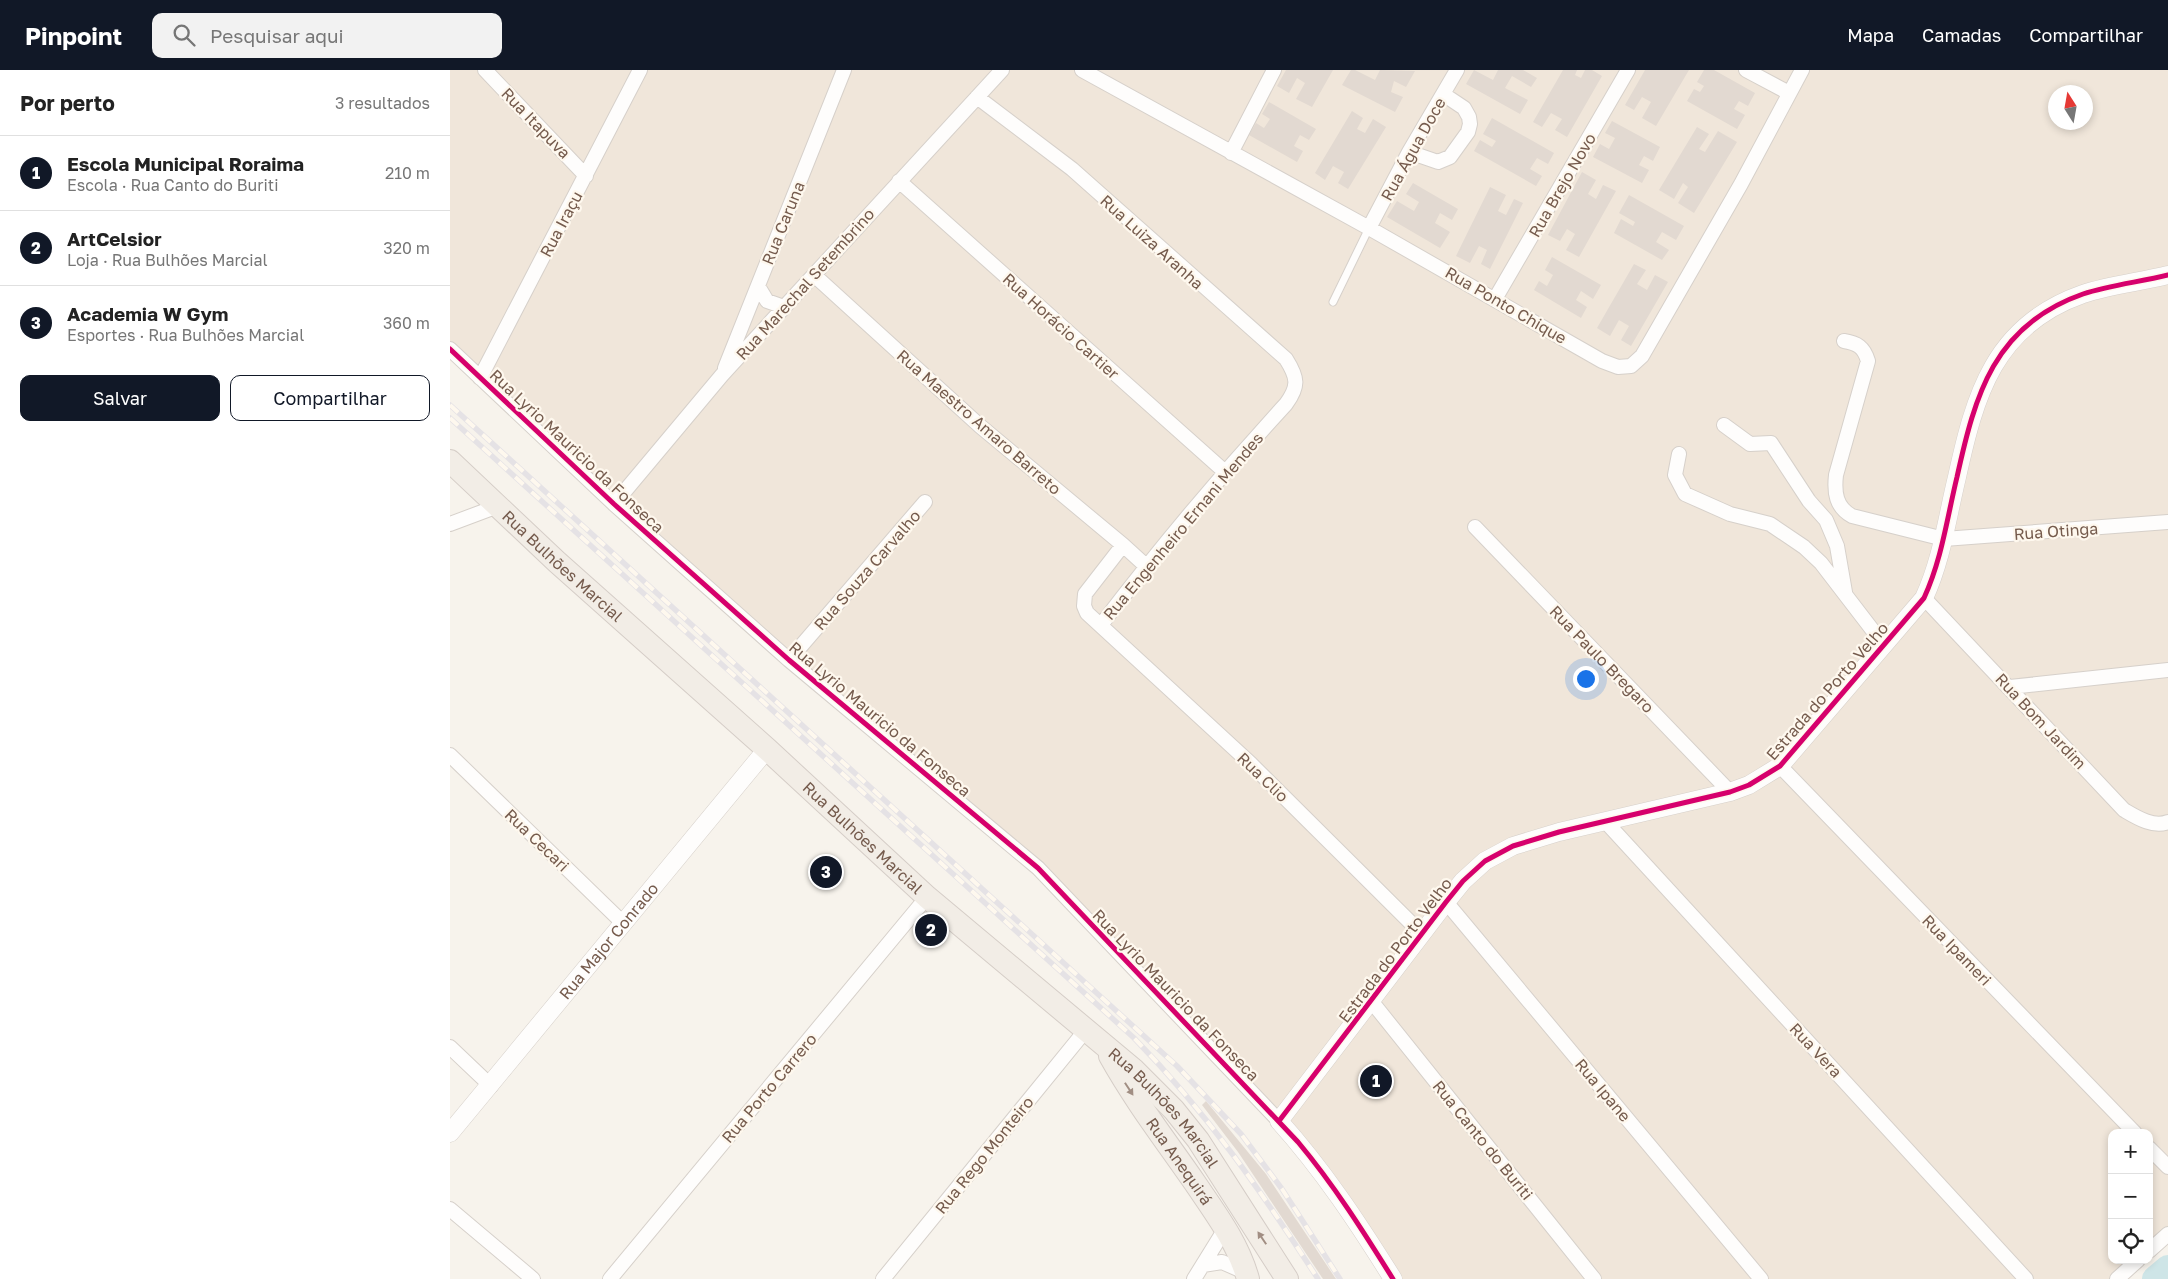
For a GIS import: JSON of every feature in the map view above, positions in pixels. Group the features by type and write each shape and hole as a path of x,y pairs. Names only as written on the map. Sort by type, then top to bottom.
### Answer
{"main road":[{"name":"Rua Bulhões Marcial","path":"450,461 564,569 767,749 927,898 1134,1070 1161,1096 1198,1140 1288,1279"},
{"name":"Rua Anequirá","path":"1104,1047 1128,1089 1237,1247 1248,1276"}],"street":[{"name":"Rua Itapuva","path":"485,70 586,176"},
{"name":"Rua Iraçu","path":"480,378 640,70"},
{"name":"Rua Caruna","path":"722,376 844,70"},
{"name":"Rua Marechal Setembrino","path":"614,504 722,376 1002,70"},
{"name":"Rua Ponto Chique","path":"1082,70 1369,228 1602,361 1618,367 1632,366 1648,347 1802,70"},
{"path":"1231,153 1274,70"},
{"name":"Rua Água Doce","path":"1369,228 1409,152 1458,70"},
{"name":"Rua Brejo Novo","path":"1495,299 1628,70"},
{"path":"1746,70 1789,93"},
{"path":"1409,152 1438,162 1450,157 1468,132 1469,117 1464,108 1443,94"},
{"name":"Rua Luiza Aranha","path":"977,97 1072,169 1286,359 1293,371 1296,382 1294,392 1286,404"},
{"name":"Rua Horácio Cartier","path":"899,181 1224,471"},
{"name":"Estrada do Porto Velho","path":"1279,1121 1372,1002 1446,902 1464,881 1486,861 1513,846 1605,821 1730,792 1755,782 1780,766 1924,598 1933,578 1944,539 1957,477 1976,403 1996,359 2013,338 2032,322 2082,294 2168,275"},
{"name":"Rua Maestro Amaro Barreto","path":"814,276 980,426 1146,566"},
{"path":"758,286 767,301 784,308"},
{"name":"Rua Otinga","path":"1844,341 1854,342 1861,346 1868,361 1834,487 1837,500 1843,510 1852,516 1944,539 2168,522"},
{"name":"Rua Lyrio Mauricio da Fonseca","path":"450,349 614,504 789,660 1038,868 1279,1121"},
{"name":"Rua Engenheiro Ernani Mendes","path":"1101,625 1146,566 1224,471 1286,404"},
{"path":"1724,425 1750,444 1771,443 1810,501 1826,520 1837,546 1846,596"},
{"path":"1679,454 1674,474 1684,494 1730,514 1770,524 1812,553 1884,645"},
{"name":"Rua Souza Carvalho","path":"789,660 925,502"},
{"path":"450,524 498,506"},
{"name":"Rua Paulo Bregaro","path":"1475,527 1730,792"},
{"name":"Rua Clio","path":"1123,545 1083,598 1084,606 1088,613 1251,764 1422,934"},
{"name":"Rua Bom Jardim","path":"1924,598 2124,810 2144,822 2164,824 2168,822"},
{"path":"2010,687 2168,670"},
{"name":"Rua Major Conrado","path":"450,1133 491,1086 767,749"},
{"name":"Rua Cecari","path":"450,755 624,924"},
{"name":"Rua Ipameri","path":"1780,766 2131,1129"},
{"name":"Rua Vera","path":"1605,821 2026,1279"},
{"name":"Rua Porto Carrero","path":"610,1279 927,898"},
{"name":"Rua Ipane","path":"1446,902 1761,1279"},
{"name":"Rua Canto do Buriti","path":"1372,1002 1594,1279"},
{"name":"Rua Rego Monteiro","path":"884,1279 1085,1031"},
{"path":"450,1047 491,1086"},
{"path":"1279,1121 1319,1167 1357,1220 1393,1279"},
{"path":"2153,1152 2168,1167"},
{"path":"450,1209 533,1279"},
{"path":"1194,1279 1225,1229"},
{"path":"2153,1247 2168,1234"},
{"path":"1203,1265 1222,1262 1248,1276"},
{"path":"2117,1279 2134,1264"}],"lane":[{"path":"1333,302 1369,228"}],"shaded area":[{"path":"450,70 2168,70 2168,1231 2153,1245 2153,1129 2108,1129 2108,1264 2133,1264 2112,1279 1393,1279 1279,1121 1038,868 789,660 450,352"}],"building":[{"path":"1286,70 1333,70 1312,107 1296,99 1305,83 1297,78 1289,93 1277,86"},
{"path":"1351,70 1355,70 1375,80 1380,70 1415,71 1406,87 1394,81 1391,92 1403,97 1395,112 1342,85"},
{"path":"1474,70 1493,80 1498,70 1523,70 1537,78 1531,87 1512,76 1505,88 1528,100 1520,114 1466,84"},
{"path":"1563,70 1577,70 1575,75 1581,78 1585,70 1592,70 1602,76 1567,137 1555,130 1562,119 1551,113 1542,127 1533,122"},
{"path":"1645,70 1689,70 1656,126 1642,118 1651,102 1642,97 1634,110 1625,105"},
{"path":"1704,70 1714,70 1755,93 1748,106 1739,101 1734,109 1745,115 1737,129 1687,101 1694,89 1700,92 1704,86 1697,82"},
{"path":"1269,102 1316,129 1309,140 1300,135 1294,146 1303,151 1297,162 1249,135 1256,123 1264,128 1270,119 1262,114"},
{"path":"1352,111 1363,118 1357,129 1365,133 1373,119 1386,127 1348,189 1338,183 1344,172 1333,166 1325,180 1315,173"},
{"path":"1492,118 1554,153 1548,164 1537,158 1530,169 1542,176 1536,186 1474,151 1480,140 1492,147 1496,141 1483,134"},
{"path":"1612,121 1660,147 1653,161 1644,156 1639,165 1649,170 1642,183 1593,157 1600,144 1609,149 1615,138 1605,133"},
{"path":"1697,127 1709,134 1699,149 1705,152 1718,131 1737,142 1694,213 1678,203 1688,187 1683,183 1674,199 1659,190"},
{"path":"1582,172 1596,180 1588,194 1596,199 1603,185 1616,191 1579,257 1566,250 1575,234 1567,229 1560,241 1548,235"},
{"path":"1413,183 1458,209 1452,220 1440,213 1435,223 1450,232 1440,248 1387,217 1397,201 1414,211 1419,202 1406,194"},
{"path":"1490,187 1506,195 1498,211 1506,215 1514,199 1523,203 1490,269 1481,264 1487,250 1479,246 1470,263 1456,256"},
{"path":"1629,195 1684,226 1676,240 1662,232 1656,242 1669,250 1662,260 1614,233 1621,219 1633,226 1635,222 1619,213"},
{"path":"1552,257 1601,285 1593,299 1581,291 1576,300 1587,307 1581,318 1534,290 1539,281 1547,286 1553,275 1545,270"},
{"path":"1634,264 1646,270 1637,284 1647,290 1655,275 1668,282 1631,346 1621,340 1629,326 1619,320 1610,336 1597,328"},
{"path":"1206,1101 1266,1174 1336,1279 1323,1279 1238,1152 1202,1105"}],"waterway":[{"path":"2155,1279 2168,1268"}],"railway":[{"path":"450,405 1177,1066 1241,1134 1282,1189 1340,1279"},
{"path":"450,418 1134,1038 1210,1124 1276,1215 1318,1279"}],"cycle path":[{"path":"1279,1121 1446,902 1463,881 1485,861 1513,846 1559,832 1730,792 1749,785 1780,766 1924,598 1940,553 1964,447 1981,391 1993,366 2009,344 2028,324 2053,307 2083,294 2104,288 2168,275"},
{"path":"450,349 614,504 789,660 1038,868 1298,1142 1336,1192 1393,1279"}],"place":[{"name":"Academia W Gym","path":"826,872"},
{"name":"ArtCelsior","path":"931,930"},
{"name":"Escola Municipal Roraima","path":"1376,1081"}]}
